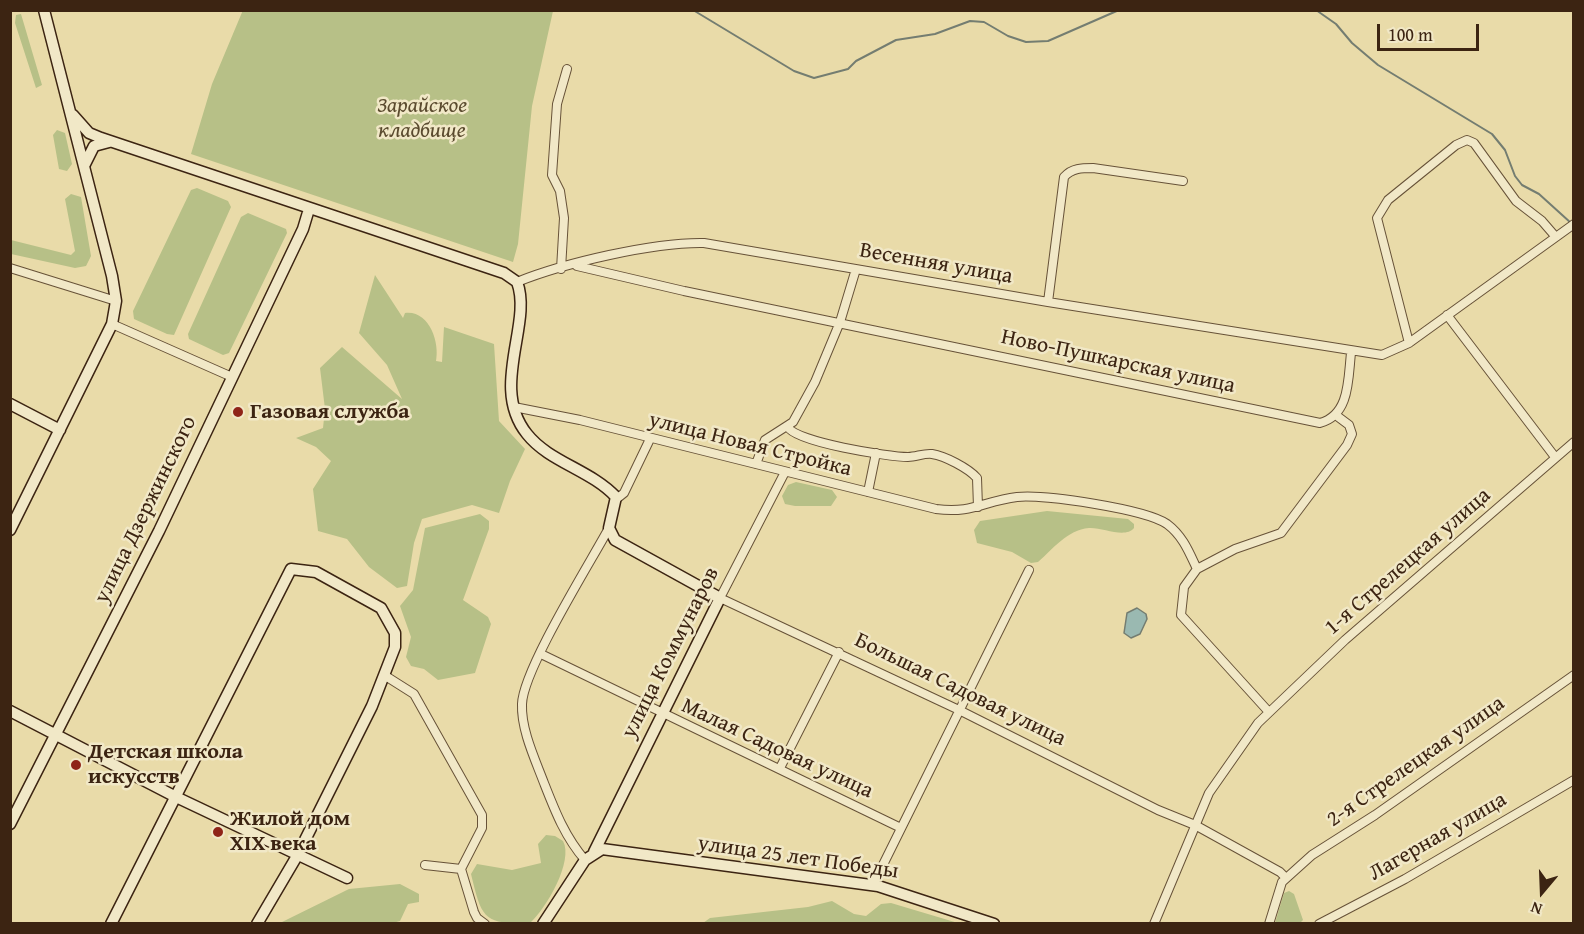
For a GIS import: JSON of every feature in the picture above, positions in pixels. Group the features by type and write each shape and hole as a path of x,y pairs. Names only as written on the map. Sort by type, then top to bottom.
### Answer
{"street":[{"path":"10,530 112,324 116,301 73,115 44,10"},
{"path":"561,269 564,218 560,191 552,175 557,104 567,69"},
{"path":"73,115 89,133 504,273 517,282 520,300 511,379 514,407 523,428 534,441 593,478 616,496"},
{"path":"1408,343 1377,218 1388,200 1456,145 1467,140 1479,147 1516,201 1542,221 1555,236"},
{"path":"85,164 94,146 113,142"},
{"path":"1048,302 1064,177 1079,168 1183,182"},
{"name":"улица Дзержинского","path":"10,824 159,531 303,230 309,209"},
{"path":"1268,711 1180,615 1184,588 1197,569 1235,549 1281,533 1347,445 1352,434 1349,425 1337,416 1345,400 1351,352 1382,355 1408,343 1571,226"},
{"name":"Весенняя улица","path":"517,282 537,274 574,265 674,243 692,243 1351,352"},
{"name":"Ново-Пушкарская улица","path":"574,265 684,291 1320,423 1337,416"},
{"path":"10,268 116,301"},
{"path":"756,464 765,440 788,427 815,382 840,322 856,269"},
{"path":"1447,315 1556,457"},
{"path":"112,324 232,377"},
{"path":"10,404 60,430"},
{"name":"улица Новая Стройка","path":"514,407 580,420 936,509 955,512 1019,497 1037,497 1143,513 1166,523 1179,536 1186,544 1197,569"},
{"path":"788,427 798,436 876,453 908,457 931,454 977,477 978,507"},
{"path":"616,496 624,493 650,439"},
{"name":"1-я Стрелецкая улица","path":"1154,924 1209,793 1268,711 1345,640 1574,442"},
{"path":"868,492 876,453"},
{"name":"улица Коммунаров","path":"594,852 785,472"},
{"path":"585,860 560,824 535,760 523,717 522,702 541,654 609,528 616,496"},
{"name":"Большая Садовая улица","path":"609,528 615,540 720,598 839,652 1158,810 1195,825 1280,872 1284,880"},
{"path":"111,924 291,569 316,572 381,608 394,633 395,647 372,706 297,856 257,924"},
{"path":"873,885 1029,570"},
{"path":"780,768 839,652"},
{"name":"Малая Садовая улица","path":"541,654 901,828"},
{"path":"384,675 414,694 482,815 482,828 461,869 474,912 477,918 485,924"},
{"name":"2-я Стрелецкая улица","path":"1284,880 1312,855 1375,815 1574,675"},
{"path":"10,711 297,856 347,878"},
{"name":"Лагерная улица","path":"1319,924 1405,879 1574,780"},
{"name":"улица 25 лет Победы","path":"594,852 602,849 617,849 744,869 873,885 903,892 993,924"},
{"path":"543,924 585,860 594,852"},
{"path":"425,865 461,869"},
{"path":"1269,924 1284,880"}],"green space":[{"name":"Зарайское кладбище","path":"243,10 553,11 532,106 518,244 513,262 191,154 212,84"},
{"path":"21,14 42,85 36,88 15,23 16,15"},
{"path":"57,130 65,133 72,164 67,171 59,169 53,135"},
{"path":"197,188 228,201 231,207 174,335 167,334 134,319 133,311 191,190"},
{"path":"71,194 81,197 91,256 86,266 75,268 11,254 11,240 71,255 75,251 65,199"},
{"path":"248,213 286,229 287,233 229,353 223,355 189,339 188,334 241,217"},
{"path":"375,275 403,318 405,313 413,313 421,317 431,329 436,345 436,361 442,362 444,327 494,344 499,421 525,449 510,481 499,513 472,505 422,519 414,543 407,586 397,588 369,567 347,539 318,531 313,489 331,461 316,447 296,438 323,428 325,409 320,368 342,347 402,399 387,365 359,333"},
{"path":"796,482 832,490 837,497 831,506 785,504 782,496 788,485"},
{"path":"1047,511 1128,519 1134,524 1134,528 1125,532 1089,528 1074,532 1038,562 1031,563 1012,552 977,543 974,530 980,521"},
{"path":"480,514 489,521 489,529 463,600 488,617 491,624 475,673 438,680 424,669 411,666 406,657 411,637 400,606 413,590 425,528"},
{"path":"546,835 555,836 563,841 565,860 557,884 543,907 530,923 503,922 487,916 478,901 471,874 477,864 512,870 541,863 538,844"},
{"path":"400,884 419,894 419,902 408,904 400,921 389,924 280,923 349,889"},
{"path":"1289,891 1294,894 1303,920 1300,923 1275,923 1284,893"},
{"path":"832,901 854,914 866,916 881,904 891,903 958,923 703,923 710,918 808,907"}],"water":[{"path":"1137,608 1146,614 1147,619 1140,634 1131,638 1124,633 1127,613"}],"waterway":[{"path":"693,10 794,71 814,78 848,69 856,61 896,40 935,34 970,21 984,22 1008,36 1026,42 1048,41 1119,10"},
{"path":"1316,10 1336,24 1352,43 1378,65 1492,134 1505,150 1515,176 1522,185 1539,194 1571,223"}],"place":[{"name":"Газовая служба","path":"238,412"},
{"name":"Детская школа искусств","path":"76,765"},
{"name":"Жилой дом XIX века","path":"218,832"}]}
